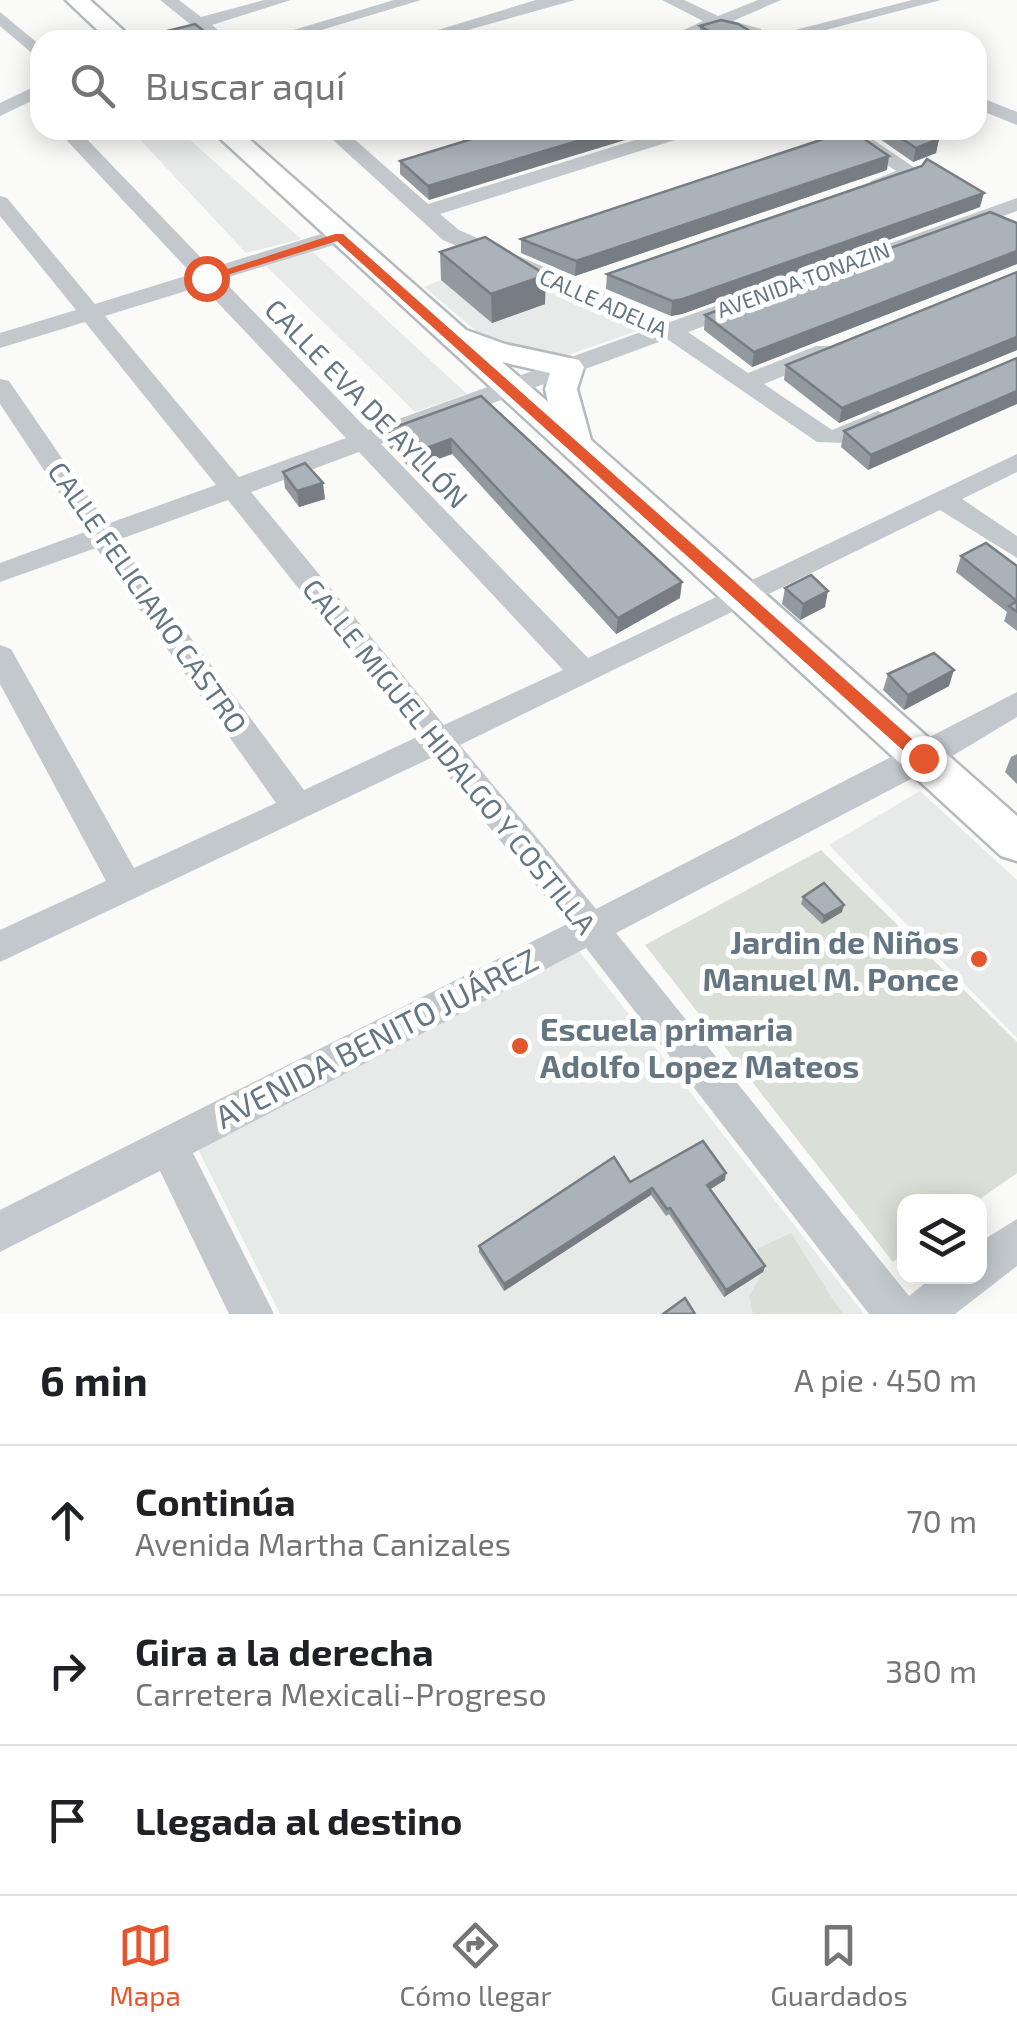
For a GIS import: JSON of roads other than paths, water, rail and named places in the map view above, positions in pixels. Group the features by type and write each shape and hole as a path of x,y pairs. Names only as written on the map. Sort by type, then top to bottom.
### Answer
{"main road":[{"path":"77,0 111,30"},
{"path":"235,140 1017,843"},
{"path":"449,332 496,351 568,367 561,390 575,446"}],"street":[{"path":"168,0 208,30"},
{"path":"200,24 283,0"},
{"path":"305,30 412,0"},
{"path":"446,30 518,8 566,0"},
{"path":"670,0 744,30"},
{"path":"703,30 749,4 773,0"},
{"path":"812,30 934,0"},
{"path":"749,4 824,30"},
{"path":"0,16 30,45"},
{"path":"0,110 30,98"},
{"path":"987,106 1017,119"},
{"name":"CALLE EVA DE AYLLÓN","path":"76,140 584,673"},
{"name":"CALLE ADELIA","path":"345,140 451,235 668,328 831,438 908,406"},
{"path":"424,212 654,140"},
{"path":"854,193 912,172 855,140"},
{"path":"375,171 411,161"},
{"name":"CALLE MIGUEL HIDALGO Y COSTILLA","path":"0,202 590,927 896,1314"},
{"name":"AVENIDA TONAZIN","path":"0,574 1017,204"},
{"path":"986,213 1017,230"},
{"path":"0,341 339,236"},
{"path":"490,252 526,240"},
{"path":"578,287 614,275"},
{"path":"749,382 838,346"},
{"name":"CALLE FELICIANO CASTRO","path":"0,386 101,536 297,806"},
{"path":"0,947 742,598 1017,462"},
{"path":"941,498 1017,549"},
{"path":"0,656 126,887"},
{"name":"AVENIDA BENITO JUÁREZ","path":"0,1232 923,758 1017,702"},
{"path":"168,1145 252,1314"},
{"path":"987,1263 1017,1240"},
{"path":"920,1314 959,1284"}],"place":[{"name":"Jardin de Niños Manuel M. Ponce","path":"979,959"},
{"name":"Escuela primaria Adolfo Lopez Mateos","path":"520,1046"}]}
